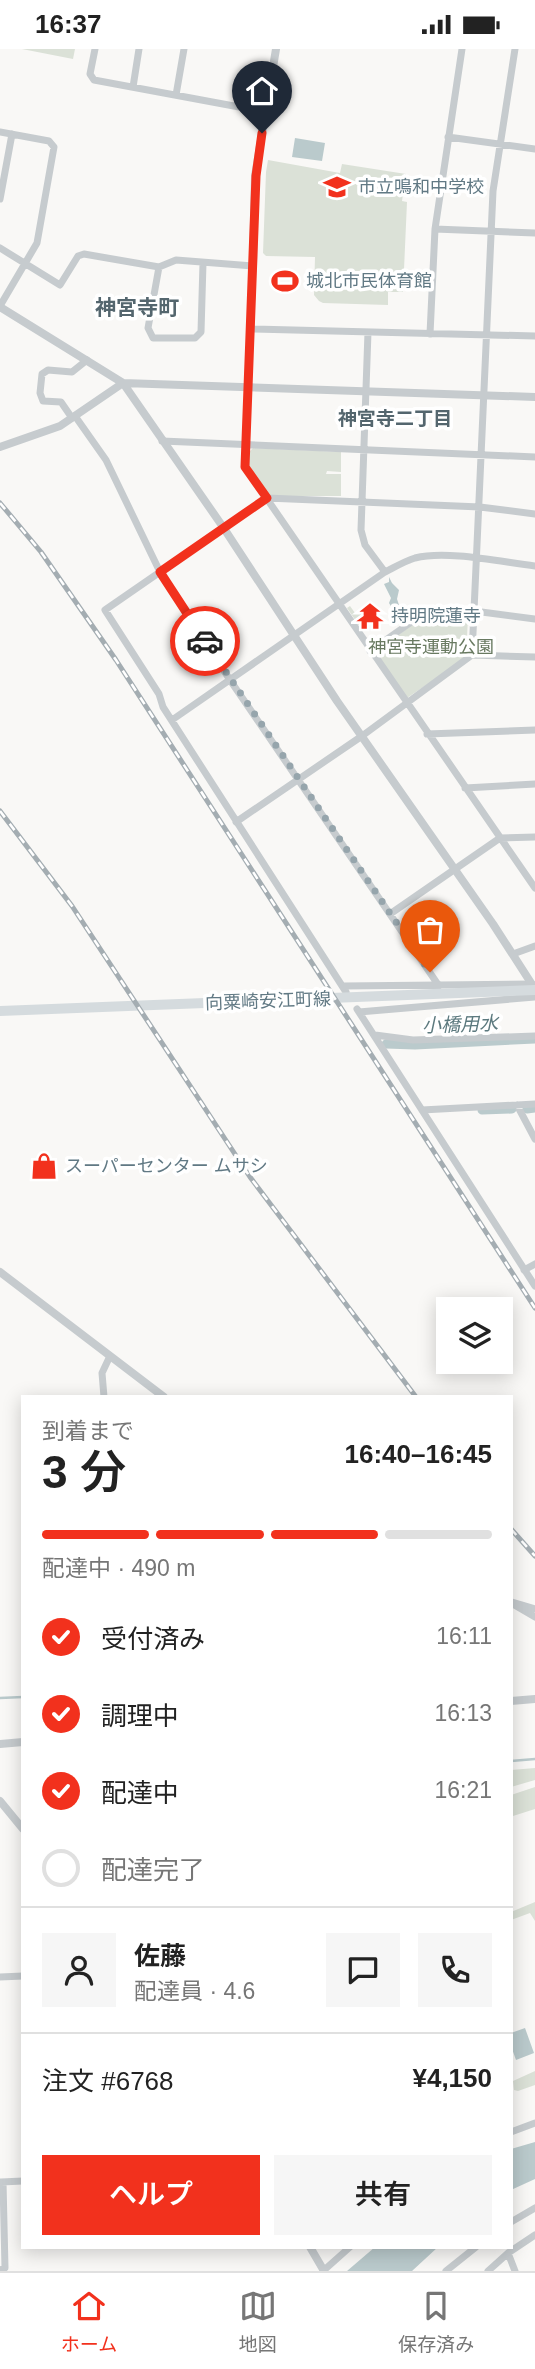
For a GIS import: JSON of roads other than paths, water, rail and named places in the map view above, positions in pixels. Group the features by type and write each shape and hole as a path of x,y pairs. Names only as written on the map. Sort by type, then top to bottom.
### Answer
{"main road":[{"name":"向粟崎安江町線","path":"0,1011 495,992 534,987"}],"street":[{"path":"95,49 90,74 94,80 265,112"},
{"path":"133,87 139,49"},
{"path":"176,95 184,49"},
{"path":"276,49 256,176 245,467 535,888"},
{"path":"430,334 435,229 462,49"},
{"path":"472,655 493,191 515,49"},
{"path":"0,132 48,141 54,147 37,243 0,306 123,383 534,987"},
{"path":"0,199 12,134"},
{"path":"448,137 535,149"},
{"path":"435,229 535,233"},
{"path":"0,248 60,285 78,256 84,254 159,267 176,260 253,266"},
{"path":"159,267 148,328 153,338 195,338 201,333 202,264"},
{"path":"251,329 535,336"},
{"path":"368,332 361,530 365,545 385,572"},
{"path":"87,360 72,372 48,370 42,374 40,393 43,401 61,402 106,460 160,572 230,680 439,986"},
{"path":"0,447 48,431 123,383 367,389 535,397"},
{"path":"162,441 535,457"},
{"path":"534,987 344,989 163,707 159,694 105,610 267,498 480,507 535,514"},
{"path":"172,720 385,572 413,558 432,556 535,566"},
{"path":"370,651 427,611 474,611 535,619"},
{"path":"236,822 362,736 472,655 535,657"},
{"path":"427,734 535,730"},
{"path":"465,788 535,784"},
{"path":"390,913 500,838 535,837"},
{"path":"513,954 535,946"},
{"path":"535,997 358,1010 535,1286"},
{"path":"375,1035 413,1041 535,1036"},
{"path":"422,1110 535,1104"},
{"path":"517,1105 535,1139"},
{"path":"524,1269 535,1264"},
{"path":"0,1272 161,1395"},
{"path":"104,1395 102,1373 110,1356"},
{"path":"513,1603 535,1609"},
{"path":"513,1603 535,1617"},
{"path":"513,1701 535,1699"},
{"path":"0,1744 21,1742"},
{"path":"0,1801 21,1827"},
{"path":"0,1976 21,1976"},
{"path":"513,2131 535,2123"},
{"path":"4,2269 1,2182 21,2181"},
{"path":"513,2221 535,2208"},
{"path":"488,2271 508,2253 535,2235"},
{"path":"311,2249 323,2271 348,2249"},
{"path":"446,2271 474,2249"},
{"path":"508,2253 515,2271"}],"waterway":[{"name":"小橋用水","path":"386,1044 535,1039"},
{"path":"527,1109 535,1108"},
{"path":"482,1110 512,1109"},
{"path":"0,1698 21,1697"},
{"path":"513,1761 535,1759"}],"railway":[{"path":"0,503 41,552 116,660 535,1308"},
{"path":"0,811 72,906 250,1177 414,1395"},
{"path":"513,1531 535,1556"}],"place":[{"name":"市立鳴和中学校","path":"337,187"},
{"name":"城北市民体育館","path":"285,281"},
{"name":"持明院蓮寺","path":"370,616"},
{"name":"スーパーセンター ムサシ","path":"44,1166"}],"district":[{"name":"神宮寺町","path":"137,308"},
{"name":"神宮寺二丁目","path":"395,418"}],"park label":[{"name":"神宮寺運動公園","path":"431,647"}]}
